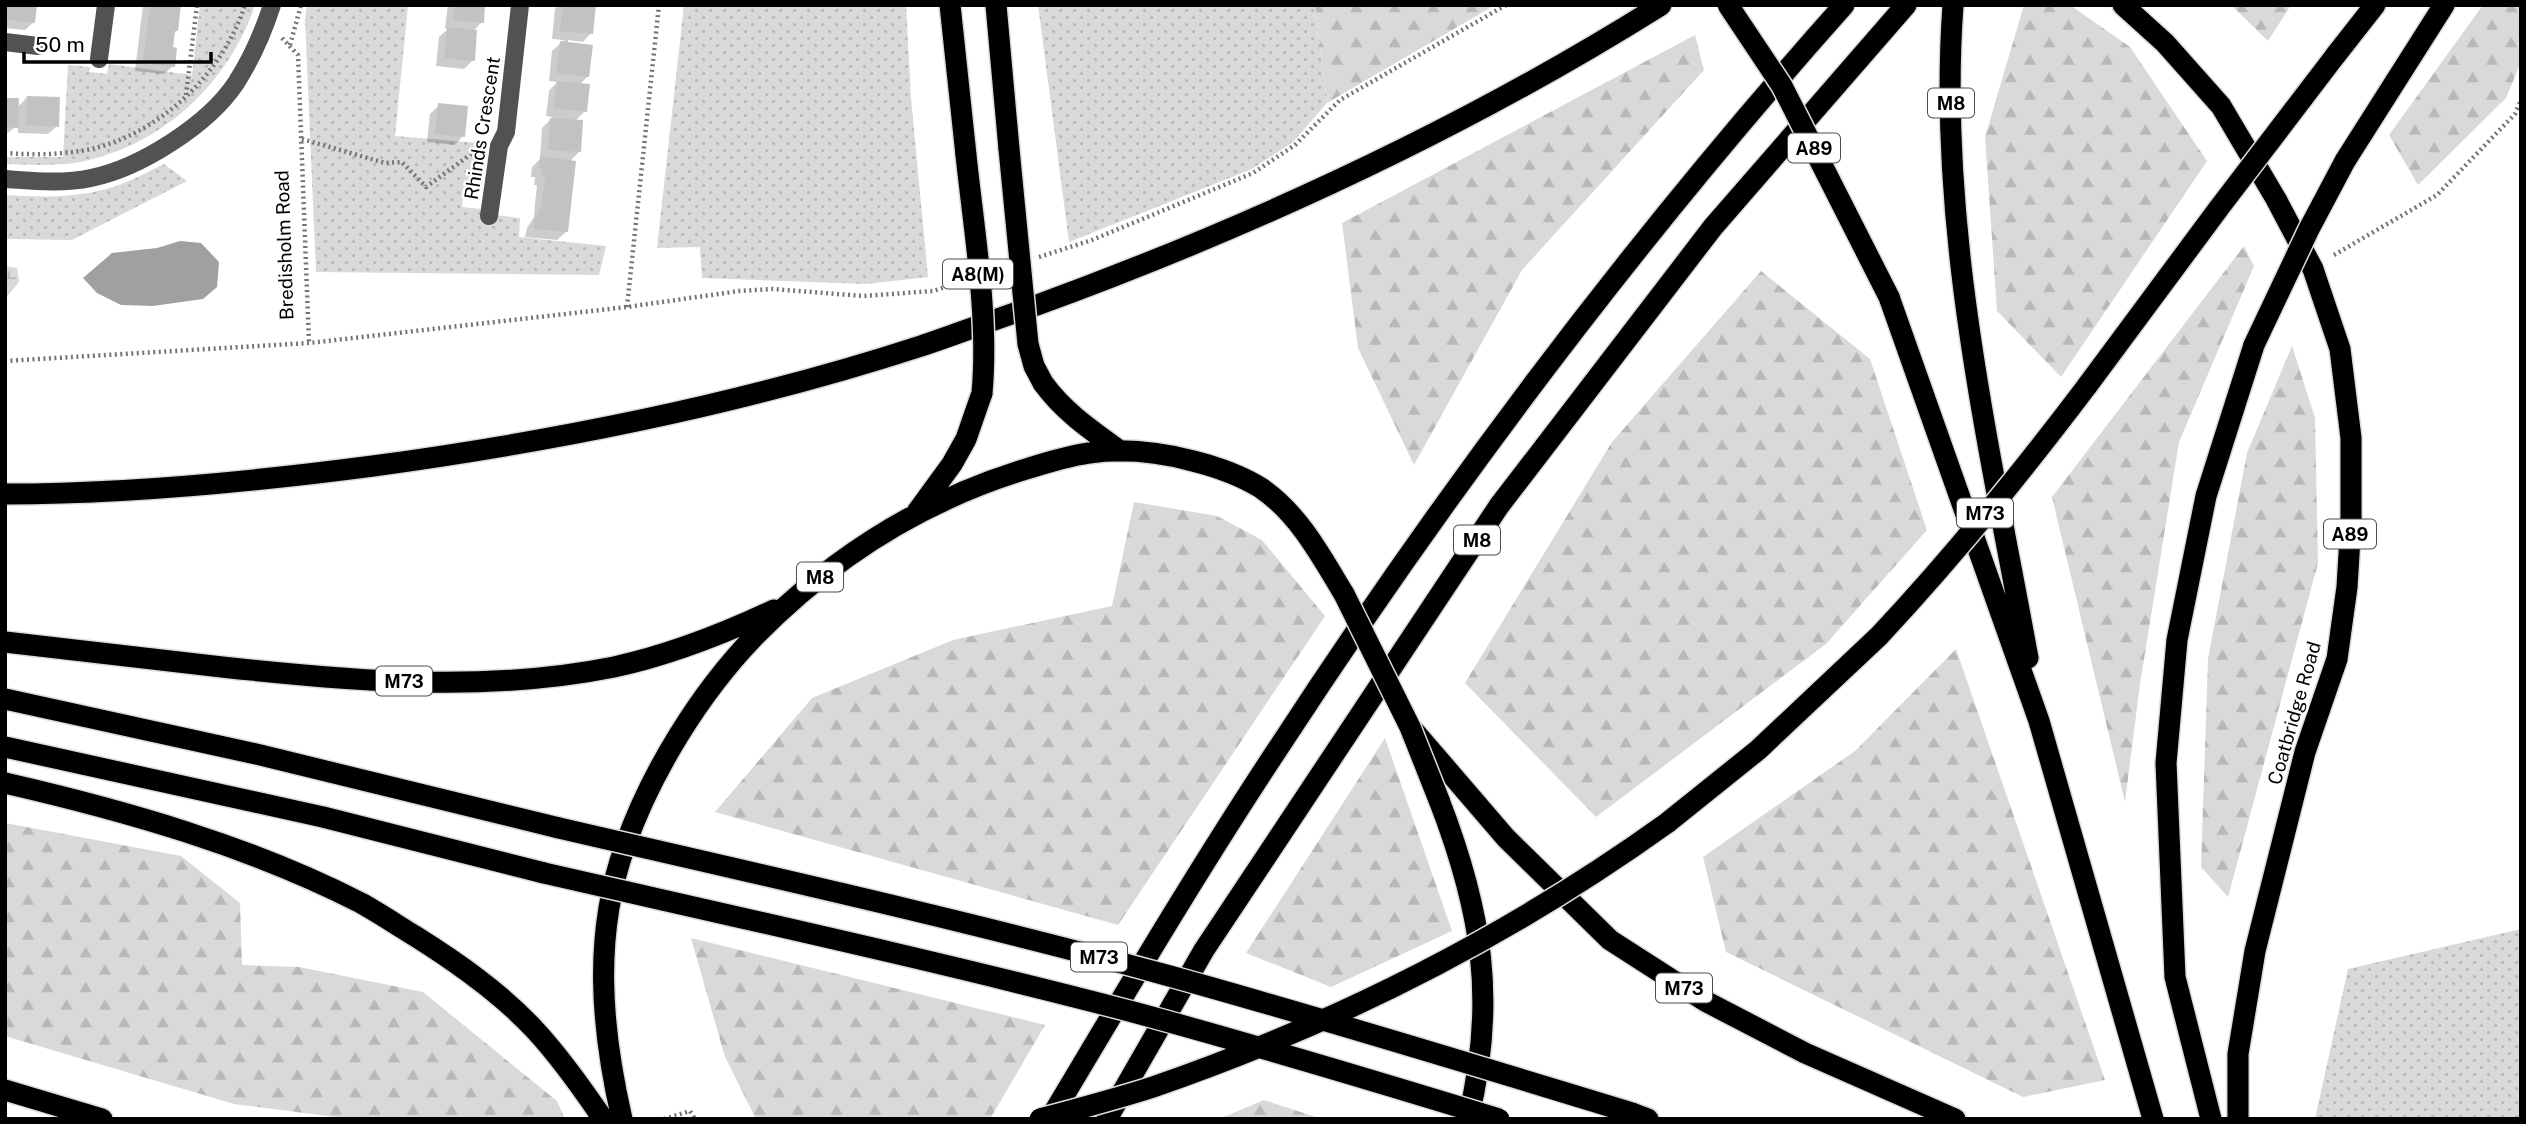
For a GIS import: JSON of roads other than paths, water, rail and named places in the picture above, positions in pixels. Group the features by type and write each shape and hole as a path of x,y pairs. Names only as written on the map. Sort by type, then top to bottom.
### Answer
{"highway":[{"name":"A8(M)","path":"916,513 967,439 982,393 983,330 950,5"},
{"name":"A8(M)","path":"996,5 1028,344 1034,366 1058,404 1078,422 1120,451"},
{"path":"5,494 121,491 299,476 486,450 698,407 920,347 1175,253 1358,173 1513,92 1661,5"},
{"name":"A89","path":"1728,5 1782,86 1889,297 2039,721 2153,1119"},
{"name":"M8","path":"1050,1119 1235,815 1417,544 1563,347 1650,236 1844,5"},
{"name":"M8","path":"1107,1119 1204,950 1499,506 1713,226 1906,5"},
{"name":"M8","path":"1953,5 1949,60 1955,201 1974,364 2039,721"},
{"name":"Coatbridge Road","path":"2123,5 2165,43 2221,106 2313,269 2340,349 2351,438 2351,521 2347,587 2337,659 2305,752 2255,951 2238,1054 2238,1119"},
{"name":"M73","path":"1040,1119 1151,1087 1304,1028 1398,984 1576,885 1667,823 1758,750 1879,636 1934,577 2040,448 2375,5"},
{"path":"2211,1119 2175,977 2166,763 2177,640 2206,496 2255,345 2309,229 2345,161 2444,5"},
{"name":"M8","path":"622,1119 612,1076 604,1020 602,974 607,926 624,847 658,775 693,714 754,638 792,602 850,554 916,513 974,487 1052,461 1088,453 1120,451 1149,452 1217,467 1264,490 1286,510 1313,542 1344,594 1410,727 1450,828 1474,910 1483,972 1483,1041 1468,1119"},
{"name":"M73","path":"5,642 298,675 483,683 569,675 617,666 708,639 792,602"},
{"name":"M73","path":"5,699 243,751 942,917 1166,975 1411,1045 1640,1116"},
{"name":"M73","path":"1410,727 1506,838 1610,940 1705,1001 1805,1053 1955,1119"},
{"name":"M73","path":"5,747 323,817 544,873 936,962 1133,1012 1313,1062 1499,1119"},
{"path":"5,783 67,797 191,833 281,866 363,904 456,961 498,995 534,1029 559,1058 603,1119"},
{"path":"5,1090 102,1119"}],"street":[{"path":"99,59 106,5"},
{"name":"Rhinds Crescent","path":"489,216 499,146 506,132 520,5"},
{"path":"5,179 62,182 92,178 131,164 168,144 206,116 234,85 256,50 269,14"},
{"path":"5,43 38,46"}]}
